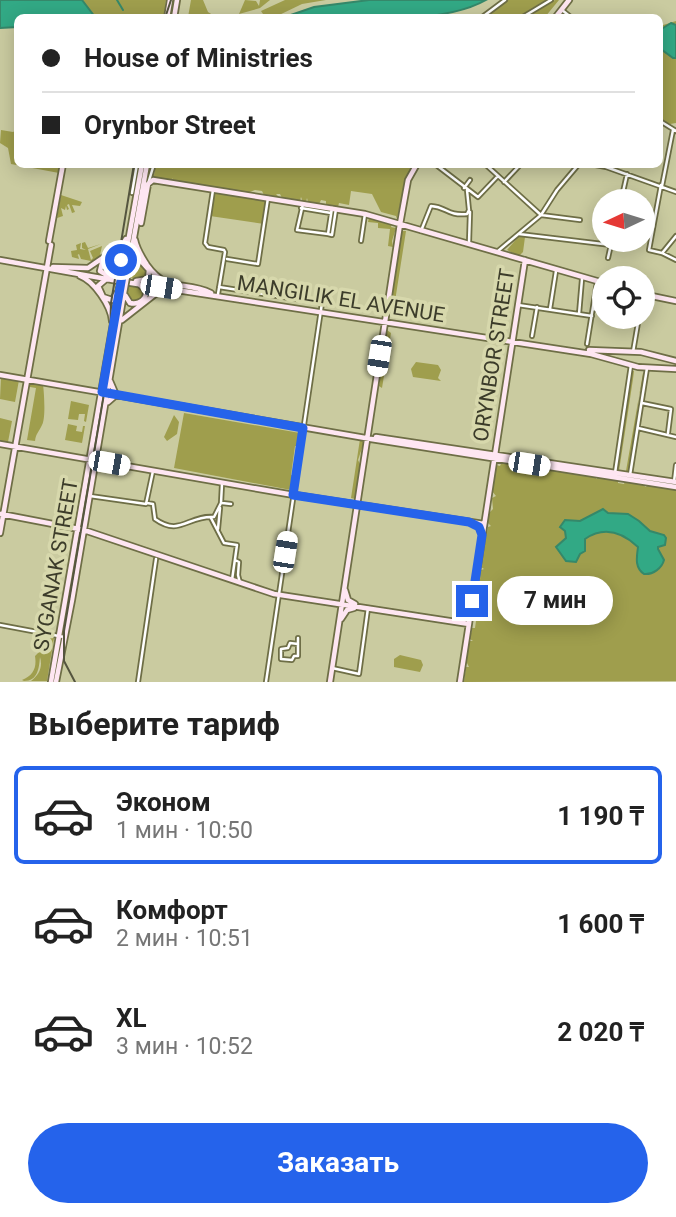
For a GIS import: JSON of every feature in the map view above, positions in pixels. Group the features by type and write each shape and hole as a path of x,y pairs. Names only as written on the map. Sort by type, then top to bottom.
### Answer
{"main road":[{"path":"560,14 569,0"},
{"path":"0,533 63,168"},
{"name":"SYGANAK STREET","path":"136,226 142,168"},
{"name":"SYGANAK STREET","path":"136,226 142,168"},
{"path":"330,681 400,224 408,180 414,168"},
{"path":"148,184 152,180 365,214 592,280"},
{"name":"SYGANAK STREET","path":"127,269 126,252 148,184"},
{"path":"48,267 88,268 122,244 136,226"},
{"path":"132,238 158,279 211,294"},
{"name":"SYGANAK STREET","path":"81,529 95,470 105,393 132,238"},
{"path":"110,278 101,272 100,267 111,256 120,257 127,269 139,261 149,269 148,279 136,282"},
{"name":"MANGILIK EL AVENUE","path":"0,259 211,294 322,308 385,321 503,339 592,351 631,351 676,361"},
{"name":"ORYNBOR STREET","path":"460,681 525,260"},
{"path":"48,267 89,281 109,308 112,334"},
{"path":"110,278 99,285 104,299 113,299 122,291 132,304 144,299 145,289 136,282"},
{"path":"118,320 159,291 211,294"},
{"name":"MANGILIK EL AVENUE","path":"211,294 218,291 253,298"},
{"path":"655,297 676,301"},
{"name":"MANGILIK EL AVENUE","path":"322,308 385,321"},
{"name":"SYGANAK STREET","path":"53,681 106,406 112,334 118,320"},
{"path":"371,320 378,324 383,333"},
{"path":"514,330 525,342 511,351 503,339 514,330"},
{"name":"MANGILIK EL AVENUE","path":"525,342 591,354 630,366 676,369"},
{"path":"630,366 622,356 631,351"},
{"path":"649,354 660,361 658,366 649,369"},
{"path":"0,375 303,428 675,484"},
{"path":"110,380 116,395"},
{"path":"106,406 116,395"},
{"path":"0,444 95,457 109,463 293,495 484,524"},
{"path":"95,470 109,463"},
{"path":"358,491 363,501 371,507"},
{"path":"354,520 362,509 371,507"},
{"path":"469,522 481,520 487,508"},
{"path":"0,521 2,514"},
{"path":"2,514 81,529 278,594 469,624"},
{"path":"469,522 479,527 482,535"},
{"path":"344,585 348,600 365,608"},
{"path":"452,621 466,617 472,604"},
{"path":"338,623 347,610 365,608"},
{"path":"452,621 464,626 467,635"}],"street":[{"path":"486,14 505,0"},
{"path":"528,14 551,0"},
{"path":"564,11 567,14"},
{"path":"655,218 674,128"},
{"path":"663,162 667,163"},
{"path":"132,193 141,168"},
{"path":"148,184 153,168"},
{"path":"440,168 473,195 481,196 498,176"},
{"path":"489,168 541,215 580,220"},
{"path":"504,182 517,168"},
{"name":"ORYNBOR STREET","path":"498,251 541,215 576,168"},
{"path":"605,168 676,192"},
{"path":"624,189 627,174"},
{"path":"469,243 471,222 466,189 470,180"},
{"path":"213,190 205,243 208,247 225,252 218,291"},
{"path":"467,198 473,195"},
{"path":"227,259 258,264 268,198"},
{"path":"302,206 298,230 331,235 333,210"},
{"path":"421,231 431,206 456,215 467,214 469,210"},
{"path":"361,241 365,214"},
{"path":"519,234 592,243"},
{"path":"662,253 676,236"},
{"path":"608,258 609,252"},
{"path":"655,252 676,260"},
{"path":"550,309 556,270"},
{"path":"579,314 583,277"},
{"path":"547,287 553,288"},
{"path":"518,304 592,316 587,344"},
{"path":"532,336 537,307"},
{"path":"266,681 322,308"},
{"path":"631,351 636,329"},
{"path":"616,474 630,366"},
{"path":"629,477 649,369"},
{"path":"642,403 671,409 668,433"},
{"path":"638,428 676,437"},
{"path":"675,484 676,465"},
{"path":"147,503 153,470"},
{"path":"218,529 223,482"},
{"path":"90,496 153,504 155,519 168,527 216,515 221,503"},
{"path":"221,503 231,504"},
{"path":"211,517 224,543 237,545 232,580"},
{"path":"138,681 156,559"},
{"path":"235,560 239,562 240,583"},
{"path":"332,668 359,674 365,608"},
{"path":"0,625 62,636"},
{"path":"298,638 299,646 298,656 294,656 292,660 281,659 281,649 288,648 290,643 298,644"}],"shaded area":[{"path":"0,0 82,0 93,14 14,14 14,27 0,28"},
{"path":"82,0 166,0 164,14 93,14"},
{"path":"191,0 203,0 211,14 189,14"},
{"path":"245,0 256,1 259,6 260,0 270,0 260,8 239,14"},
{"path":"285,0 326,0 302,4 281,14 263,14 261,11"},
{"path":"369,0 486,0 466,9 443,14 294,14 314,7"},
{"path":"506,0 549,0 523,14 489,14"},
{"path":"555,0 559,0 547,14 530,14"},
{"path":"676,21 676,123 670,124 663,121 663,25"},
{"path":"671,23 676,25 676,58 663,51 663,28"},
{"path":"1,130 14,132 14,165 11,164 8,148 0,143"},
{"path":"32,168 60,168 59,173"},
{"path":"155,168 412,168 403,190 397,219 396,216 381,212 372,194 351,191 349,205 339,203 338,207 326,205 326,201 321,200 319,204 308,202 307,198 306,202 303,202 301,197 300,201 282,198 280,194 276,194 279,197 264,195 262,191 247,193 173,182 173,178 171,182 153,179 151,175 154,175"},
{"path":"214,192 266,200 264,224 210,216"},
{"path":"61,195 82,202 80,206 72,205 75,212 72,213 69,204 67,210 66,206 65,210 61,208 63,216 57,218"},
{"path":"369,217 392,224 391,227 396,228 393,247 388,246 390,229 378,228 378,223 368,222"},
{"path":"402,231 406,231 393,314 389,313"},
{"path":"519,236 525,237 523,252 519,256 507,250"},
{"path":"85,242 88,248 101,244 88,249 91,260 93,258 90,251 102,246 100,255 114,249 90,265 91,261 81,259 79,254 76,256 78,255 79,259 72,257 71,251 77,250 76,245 81,243 80,249 86,250 82,248 82,243"},
{"path":"111,257 118,257 121,263 119,276 107,274 102,270 101,266"},
{"path":"139,262 148,269 147,278 130,278 133,265"},
{"path":"129,285 145,290 142,299 131,303 127,295"},
{"path":"387,330 391,333 382,388 379,386"},
{"path":"416,362 438,365 441,370 438,378 441,381 413,377 411,369"},
{"path":"631,371 634,371 619,471 616,470"},
{"path":"1,377 19,380 15,402 0,399"},
{"path":"30,382 43,384 43,422 35,441 27,440 36,388 30,387"},
{"path":"639,396 630,472 626,471"},
{"path":"71,401 89,405 86,422 85,414 79,414 78,420 68,419"},
{"path":"184,413 300,433 298,446 295,446 291,490 174,468"},
{"path":"174,415 179,422 177,434 167,441 164,437"},
{"path":"0,418 12,421 8,442 0,441"},
{"path":"68,424 77,426 76,431 82,432 85,426 82,443 65,440"},
{"path":"360,439 364,442 358,460 360,464 355,499 351,498"},
{"path":"502,461 526,466 527,469 534,467 596,476 596,479 599,477 618,480 618,483 624,484 625,481 644,484 645,487 649,485 676,489 676,681 464,682 466,667 469,667 466,661 469,641 473,641 470,639 472,628 475,628 476,621 473,621 476,607 479,604 477,590 481,570 484,569 481,567 488,527 491,526 488,523 489,513 493,509 492,498 496,496 492,491 496,465 500,466"},
{"path":"603,509 608,513 628,514 650,531 664,535 665,545 658,547 664,560 659,568 644,574 637,565 638,547 613,532 599,533 585,539 585,551 576,562 566,561 556,547 566,538 565,531 560,527 565,520 580,521"},
{"path":"50,637 54,638 47,681 31,681 40,670 40,657 35,676 22,680 33,671 35,656 48,643"},
{"path":"400,655 421,660 423,665 420,672 394,667 394,659"}],"waterway":[{"path":"117,0 123,10"}],"tram line":[{"path":"166,14 171,0"},
{"path":"75,682 64,661 64,631 109,364 111,303 133,168"}],"route":[{"path":"121,260 123,270 102,392 303,428 293,495 469,522 477,526 482,535 472,601"}]}
